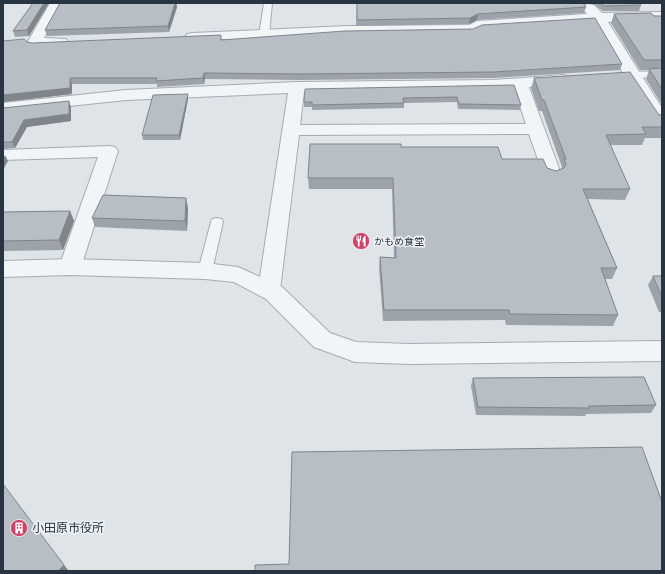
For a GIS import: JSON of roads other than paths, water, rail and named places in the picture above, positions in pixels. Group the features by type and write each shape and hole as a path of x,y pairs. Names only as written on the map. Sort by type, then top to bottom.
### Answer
{"street":[{"path":"57,3 29,40 34,44 72,42"},
{"path":"584,3 598,17 624,76 661,116"},
{"path":"180,38 348,30 472,29 477,24 598,17 662,16"},
{"path":"3,108 126,95 297,88 520,83 580,79"},
{"path":"520,83 552,174"},
{"path":"269,290 297,88"},
{"path":"291,130 536,129"},
{"path":"3,155 109,151 70,267"},
{"path":"3,269 70,267 206,271 238,275 274,293 322,340 355,352 409,354 662,350"}],"lane":[{"path":"264,35 268,3"},
{"path":"624,76 662,74"},
{"path":"206,271 217,222"}],"place":[{"name":"かもめ食堂","path":"361,241"},
{"name":"小田原市役所","path":"19,528"}]}
